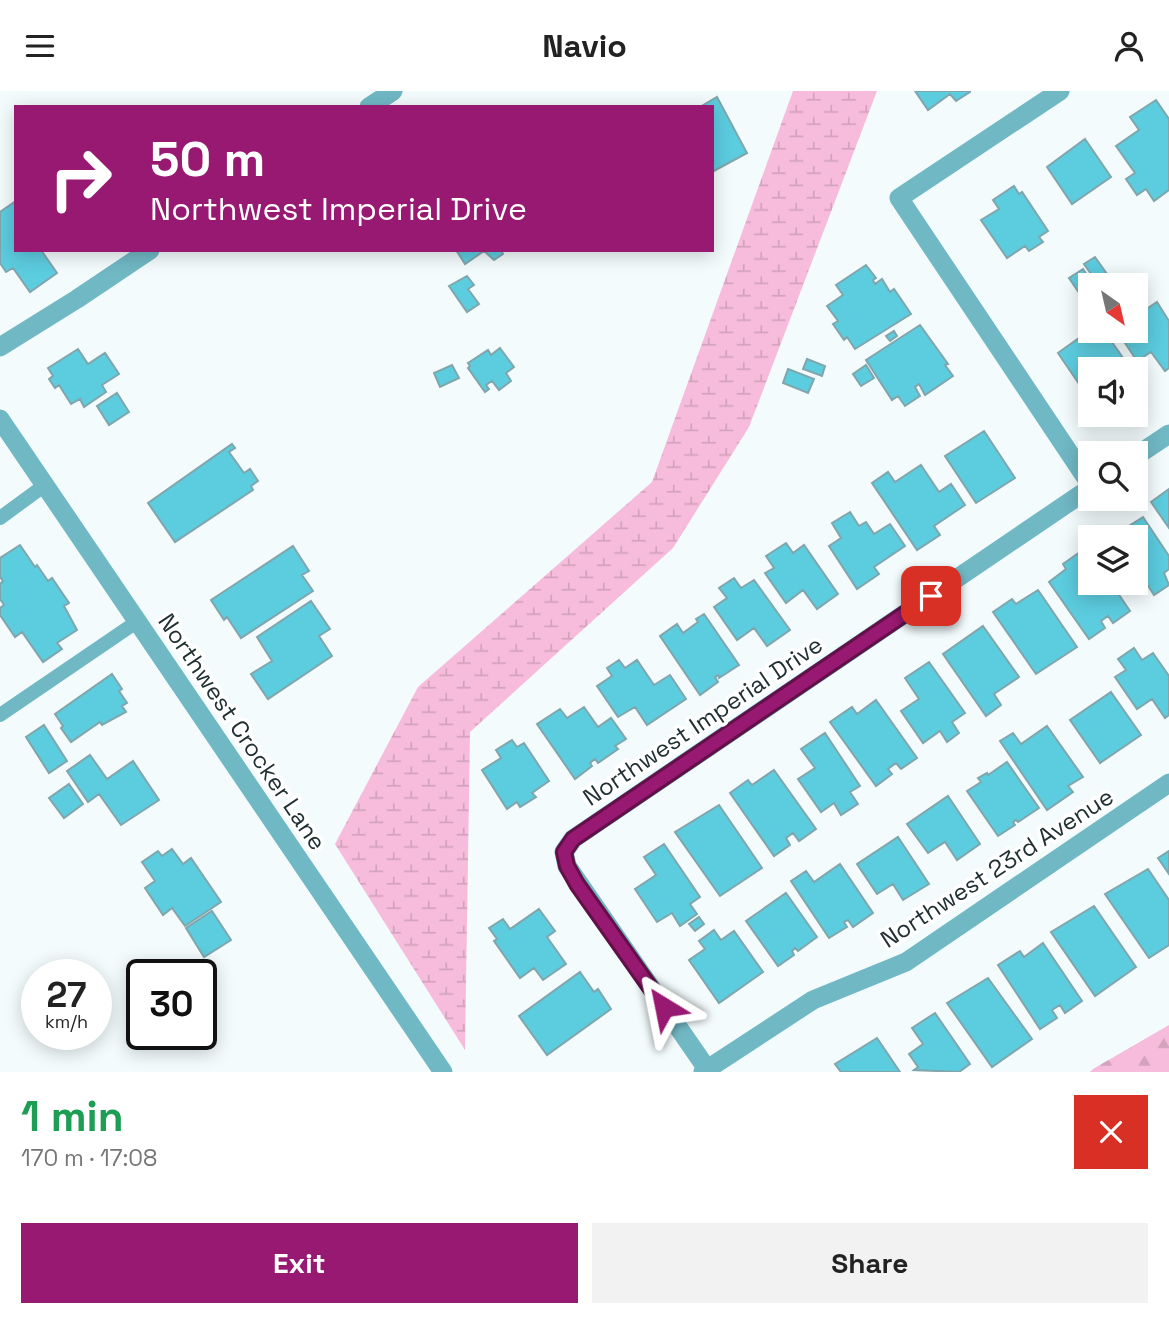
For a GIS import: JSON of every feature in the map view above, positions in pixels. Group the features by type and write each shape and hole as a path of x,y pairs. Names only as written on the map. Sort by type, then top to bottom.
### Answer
{"street":[{"path":"372,105 393,91"},
{"path":"1060,91 899,198 1078,468"},
{"path":"0,347 147,252"},
{"name":"Northwest Crocker Lane","path":"0,419 443,1072"},
{"path":"1148,448 1169,433"},
{"name":"Northwest Imperial Drive","path":"705,1071 577,884 567,866 564,852 573,839 1078,494"},
{"name":"Northwest 23rd Avenue","path":"705,1071 813,1000 906,962 1169,783"}],"lane":[{"path":"0,518 45,485"},
{"path":"0,715 138,621"}],"green space":[{"path":"793,91 877,91 749,427 673,548 470,732 465,1050 335,844 418,687 652,482"},
{"path":"1169,1025 1169,1072 1090,1072 1093,1069"}],"building":[{"path":"915,91 970,92 956,101 950,94 928,110"},
{"path":"717,97 747,153 714,171 714,105 703,105"},
{"path":"1156,100 1169,119 1169,190 1154,201 1146,189 1137,195 1126,179 1135,173 1116,146 1139,130 1130,117"},
{"path":"1085,139 1111,177 1072,204 1047,167"},
{"path":"1014,186 1019,194 1022,192 1048,231 1039,237 1043,242 1029,251 1025,246 1007,258 981,220 999,209 993,200"},
{"path":"14,202 14,252 42,252 57,273 30,292 13,268 6,272 0,263 0,212"},
{"path":"457,252 483,252 465,264"},
{"path":"485,252 502,252 503,254 494,260"},
{"path":"1095,257 1106,273 1090,273 1084,264"},
{"path":"866,265 876,278 873,280 875,284 882,279 890,292 894,289 911,314 855,349 847,337 844,340 833,324 838,321 827,306 843,295 836,285"},
{"path":"1083,269 1086,273 1078,273 1078,291 1069,278"},
{"path":"467,276 474,285 468,289 479,304 467,312 449,286"},
{"path":"1157,302 1169,321 1169,368 1165,371 1151,352 1143,357 1134,357 1125,343 1148,343 1148,308"},
{"path":"920,325 948,364 945,365 953,376 925,395 919,384 915,387 920,396 905,406 898,396 892,400 866,360"},
{"path":"894,331 897,336 890,341 886,336"},
{"path":"1078,339 1078,343 1113,343 1122,357 1078,357 1078,382 1058,353"},
{"path":"500,348 514,367 506,373 511,381 499,390 492,381 486,385 489,389 485,392 468,368 468,363 488,350 491,355"},
{"path":"78,349 88,364 105,353 119,374 102,385 106,392 84,407 80,399 71,404 59,385 55,388 49,379 53,376 48,368"},
{"path":"807,359 825,366 822,376 803,369"},
{"path":"452,365 459,378 440,387 434,373"},
{"path":"866,365 874,378 861,386 853,374"},
{"path":"788,369 814,379 808,393 783,383"},
{"path":"117,393 129,412 109,425 97,406"},
{"path":"984,431 1015,478 976,503 945,456"},
{"path":"232,444 235,448 229,452 244,473 250,469 258,481 251,486 253,490 175,542 148,503"},
{"path":"921,465 939,492 951,484 965,505 934,526 940,535 917,550 872,483 888,472 895,482"},
{"path":"1169,489 1169,528 1151,502"},
{"path":"850,512 859,526 866,522 874,534 890,524 905,546 874,567 879,574 857,589 829,546 841,538 832,523"},
{"path":"1143,517 1169,556 1169,569 1164,573 1169,585 1154,595 1148,586 1148,525 1130,525"},
{"path":"786,543 793,553 804,545 838,594 817,609 803,590 786,603 765,573 774,568 766,556"},
{"path":"20,545 48,581 52,578 69,603 64,606 77,630 57,643 62,649 43,662 22,632 15,637 0,615 0,608 4,605 0,599 0,584 3,581 0,577 0,558"},
{"path":"293,546 309,571 302,575 313,591 241,638 227,617 224,620 211,600"},
{"path":"1078,553 1078,595 1119,595 1130,611 1113,623 1108,616 1101,621 1105,628 1089,639 1049,582 1066,569 1063,564"},
{"path":"734,578 741,588 754,580 790,630 767,646 754,628 737,640 714,607 727,598 719,588"},
{"path":"1038,590 1077,647 1036,674 993,612 1012,599 1016,604"},
{"path":"311,601 330,629 319,636 332,656 268,699 251,674 272,661 257,637"},
{"path":"704,614 739,665 719,678 718,675 715,677 718,682 700,695 660,636 677,624 683,633"},
{"path":"983,626 1019,677 994,694 1001,705 986,716 943,654"},
{"path":"1134,648 1142,660 1153,653 1169,676 1169,715 1165,718 1152,699 1137,709 1115,677 1126,670 1118,659"},
{"path":"619,660 625,668 637,660 654,685 670,675 686,699 647,725 635,707 618,717 597,686 612,676 607,668"},
{"path":"929,662 965,713 952,722 959,733 947,742 940,731 923,743 901,711 919,699 905,678"},
{"path":"112,674 122,689 119,691 127,703 122,706 126,712 102,725 100,722 71,742 55,714"},
{"path":"1111,692 1141,735 1100,763 1070,720"},
{"path":"876,700 917,758 901,769 896,763 888,769 892,774 876,786 830,722 852,707 857,714"},
{"path":"584,707 598,727 611,718 626,739 615,746 618,749 598,763 595,759 590,763 592,766 575,779 537,724 560,709 567,718"},
{"path":"44,725 67,761 49,773 26,737"},
{"path":"1047,726 1083,777 1068,786 1073,792 1047,810 1000,741 1013,733 1021,744"},
{"path":"825,733 860,786 850,792 858,804 841,815 834,803 821,812 798,779 815,768 801,749"},
{"path":"512,740 517,747 524,743 549,781 532,793 536,797 520,807 517,802 507,809 482,770 501,758 496,750"},
{"path":"90,755 107,779 133,761 159,800 121,825 99,794 88,802 67,771"},
{"path":"1007,762 1039,808 1018,822 1013,822 1015,825 998,836 967,791 981,782 978,778 987,773 988,775"},
{"path":"774,770 816,829 799,841 793,833 786,838 790,845 774,856 730,793 748,780 752,785"},
{"path":"69,784 83,804 64,818 49,798"},
{"path":"948,796 980,844 957,860 945,842 928,853 907,824"},
{"path":"719,805 762,868 720,896 675,832"},
{"path":"898,837 929,884 903,900 893,884 877,894 857,864"},
{"path":"664,844 700,897 690,904 697,914 680,926 672,913 657,922 635,889 656,875 644,857"},
{"path":"172,849 183,864 191,858 221,902 185,926 172,908 163,915 145,888 155,881 142,862 158,851 162,856"},
{"path":"1169,851 1169,874 1158,858"},
{"path":"840,864 873,913 853,927 848,920 844,922 847,927 829,938 791,881 806,871 814,882"},
{"path":"1148,869 1169,900 1169,945 1149,958 1105,894"},
{"path":"786,893 817,937 798,951 795,948 792,951 794,955 778,966 746,921"},
{"path":"1094,906 1136,967 1095,996 1051,932"},
{"path":"539,909 555,931 547,937 566,964 543,980 534,968 520,978 494,941 497,939 489,928 503,919 510,929"},
{"path":"212,911 231,940 204,957 186,928"},
{"path":"699,917 704,924 695,931 689,924"},
{"path":"714,930 721,940 734,931 763,972 719,1003 689,960 705,949 699,941"},
{"path":"1043,943 1082,1001 1065,1013 1060,1005 1052,1010 1057,1018 1040,1029 998,965 1020,951 1024,957"},
{"path":"580,972 594,992 598,989 611,1009 547,1055 519,1016"},
{"path":"988,978 1032,1039 992,1067 947,1003"},
{"path":"935,1013 970,1064 959,1072 914,1070 918,1067 909,1054 923,1044 912,1028"},
{"path":"877,1038 900,1072 841,1072 835,1064"}],"route":[{"path":"664,1007 577,884 567,866 564,852 573,839 931,596"}]}
